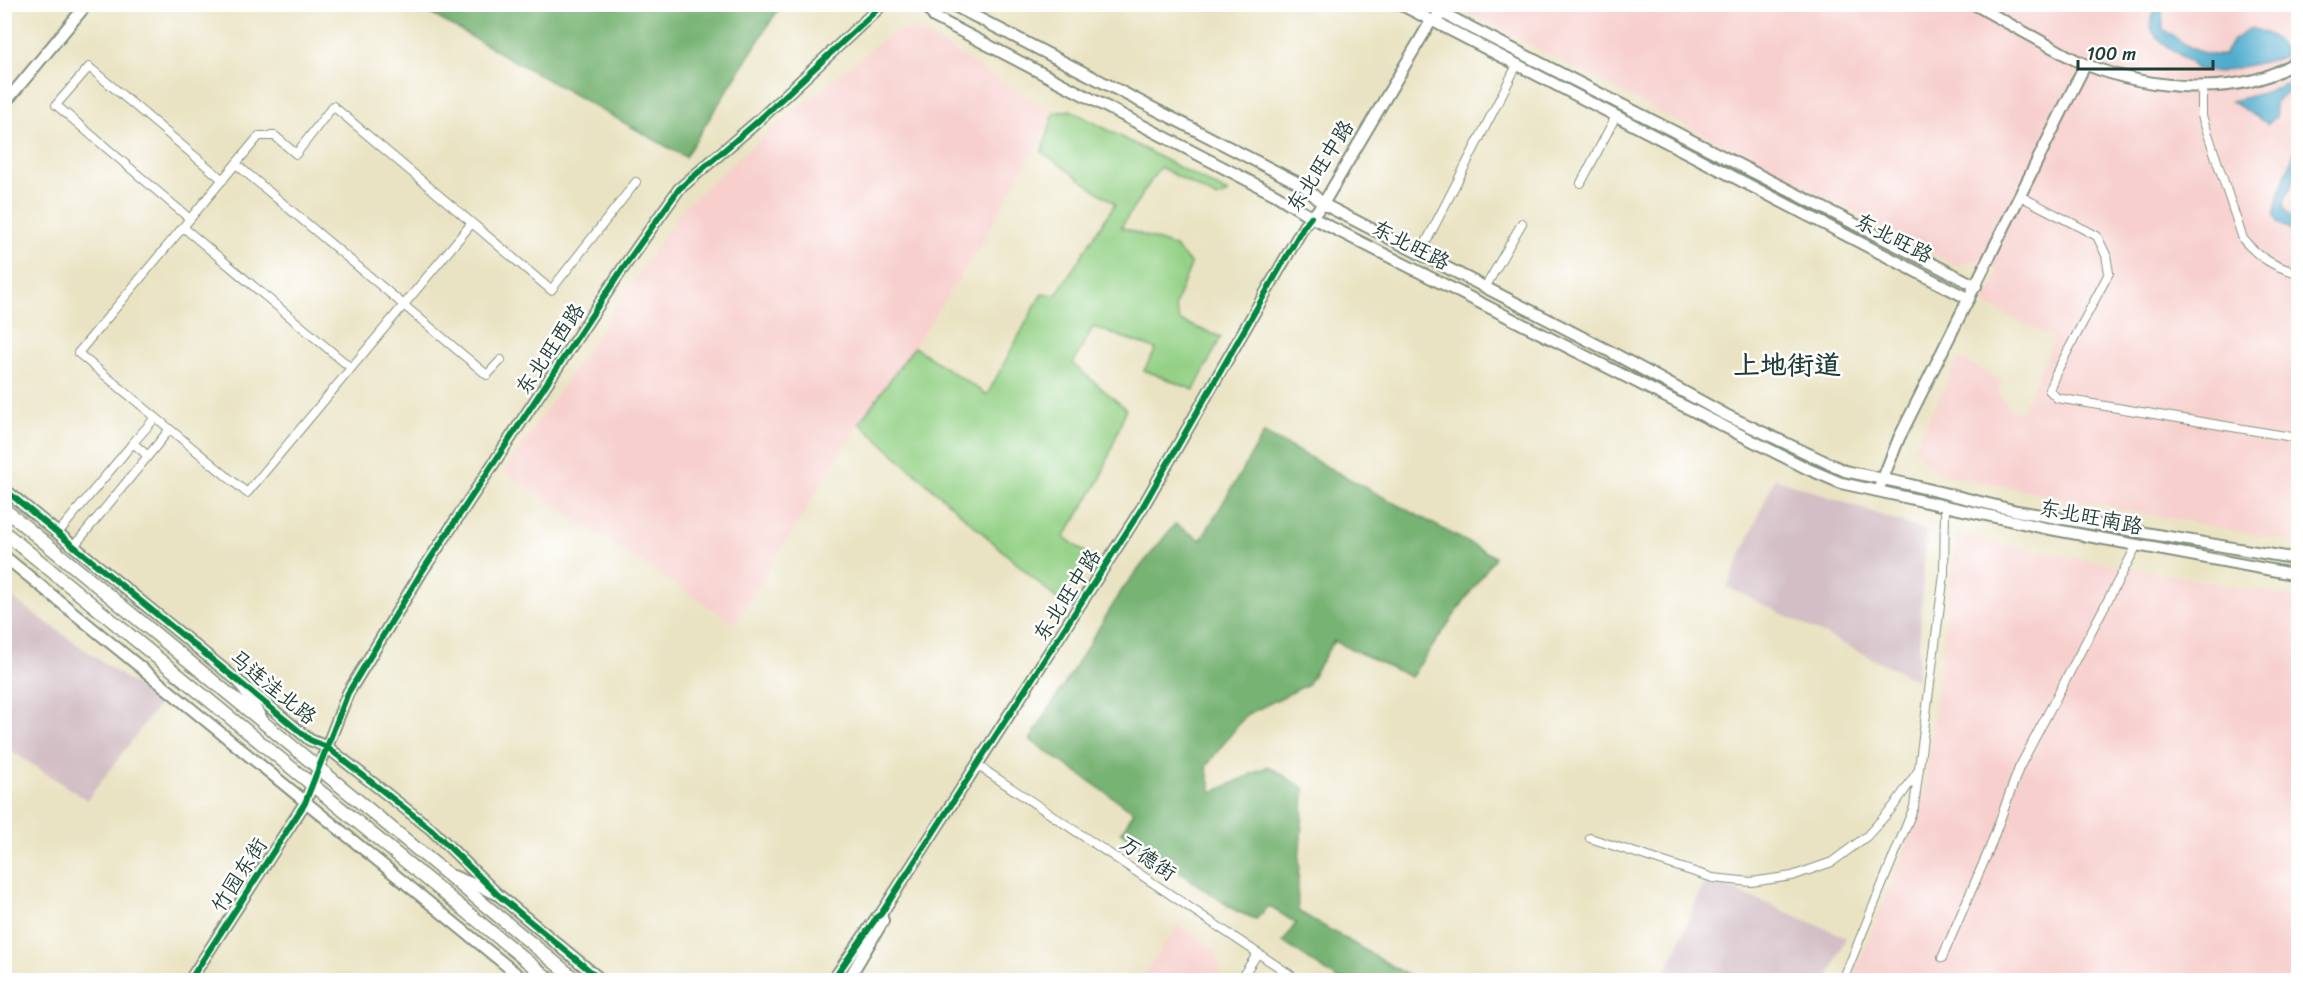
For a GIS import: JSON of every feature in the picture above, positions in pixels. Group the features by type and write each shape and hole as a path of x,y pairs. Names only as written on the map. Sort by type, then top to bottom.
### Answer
{"main road":[{"name":"马连洼北路","path":"4,509 576,981"},
{"path":"4,532 550,981"}],"street":[{"path":"4,104 87,4"},
{"name":"东北旺西路","path":"313,787 348,693 421,573 623,268 679,189 757,122 883,4"},
{"name":"东北旺路","path":"926,4 934,16 1276,195 1311,217 1808,469 1841,483 1878,491"},
{"name":"东北旺路","path":"951,4 1304,186 1323,204 1486,286 1726,415 1845,471 1883,478"},
{"name":"东北旺路","path":"1400,4 1969,299"},
{"name":"东北旺路","path":"1425,4 1445,9 1976,286"},
{"path":"1974,4 2085,65 2124,78 2202,86 2227,86 2268,76 2298,60"},
{"path":"1431,21 1445,9"},
{"name":"东北旺中路","path":"833,981 881,914 1156,485 1304,226 1323,204 1431,21"},
{"path":"1420,252 1517,65"},
{"path":"1878,491 1899,438 2085,65"},
{"path":"190,219 56,105 89,67 223,180"},
{"path":"2202,86 2202,116 2243,239 2254,252 2268,262 2298,273"},
{"path":"472,223 247,493 78,353 259,136 275,136 296,154 333,106 472,223 551,290 636,182"},
{"path":"1581,183 1616,116"},
{"path":"236,164 487,375 501,360"},
{"path":"2020,196 2097,236 2106,255 2109,273 2049,390 2057,398 2297,438 2298,426"},
{"path":"1486,286 1522,223"},
{"path":"183,227 351,368"},
{"path":"58,533 155,418"},
{"path":"74,546 169,430"},
{"path":"133,443 148,456"},
{"name":"东北旺南路","path":"1883,478 2017,512 2298,559"},
{"name":"马连洼北路","path":"4,489 310,740 327,747 431,829 497,894 601,981"},
{"name":"东北旺南路","path":"1878,491 2045,528 2298,575"},
{"path":"1843,981 1914,807 1921,767 1944,574 1945,506"},
{"path":"1942,958 1989,850 2019,768 2137,546"},
{"path":"4,556 524,981"},
{"path":"239,681 265,725"},
{"name":"万德街","path":"977,765 1298,981"},
{"path":"1590,838 1713,878 1751,882 1792,876 1832,862 1867,836 1893,807 1921,767"},
{"name":"竹园东街","path":"190,981 305,803 313,787"},
{"path":"445,872 497,894"},
{"name":"东北旺中路","path":"848,981 883,921 881,914"},
{"path":"1240,981 1258,953"}],"shaded area":[{"path":"1453,5 2298,5 2298,543 1935,473 1914,448 1959,358 2003,381 1998,391 2008,408 2022,412 2054,339 1983,303 1999,272 1975,260 1956,265"},
{"path":"919,30 1054,113 979,248 914,347 859,423 735,624 504,472 684,207 752,146 891,33"},
{"path":"1775,478 1926,531 1917,680 1727,587"},
{"path":"1956,536 2298,598 2298,980 1852,980 1923,805"},
{"path":"5,593 160,703 87,800 5,747"},
{"path":"1706,878 1846,937 1828,980 1663,980"},
{"path":"1178,925 1215,949 1221,978 1219,980 1140,980"}],"green space":[{"path":"415,5 781,5 685,157"},
{"path":"1070,110 1228,193 1217,198 1160,167 1121,227 1175,247 1191,264 1175,306 1180,321 1221,337 1194,390 1144,370 1156,349 1093,327 1073,364 1126,409 1100,480 1064,537 1091,557 1059,601 859,423 914,347 987,395 1042,293 1056,295 1115,204 1042,152 1054,113"},
{"path":"1264,433 1495,557 1411,677 1334,641 1307,685 1246,715 1206,766 1212,793 1268,766 1304,788 1298,911 1409,976 1409,980 1339,980 1283,942 1296,923 1269,906 1256,919 1236,911 1121,832 1134,812 1030,740 1124,587 1175,524 1201,540"}],"water":[{"path":"2154,5 2162,7 2163,29 2184,44 2199,51 2224,55 2233,40 2251,28 2268,34 2277,41 2286,57 2219,72 2196,69 2154,33 2151,19"},
{"path":"2292,82 2298,83 2298,90 2285,94 2275,103 2276,117 2268,124 2231,101 2263,93"},
{"path":"2298,143 2295,172 2284,201 2284,208 2298,221 2298,232 2279,224 2274,214"}],"cycle path":[{"path":"190,980 305,803 348,693 421,573 623,268 679,189 757,122 883,4"},
{"path":"833,980 881,914 1142,508 1311,217"},
{"path":"4,489 310,740 327,747 431,829 497,894 601,980"}],"district":[{"name":"上地街道","path":"1787,365"}]}
